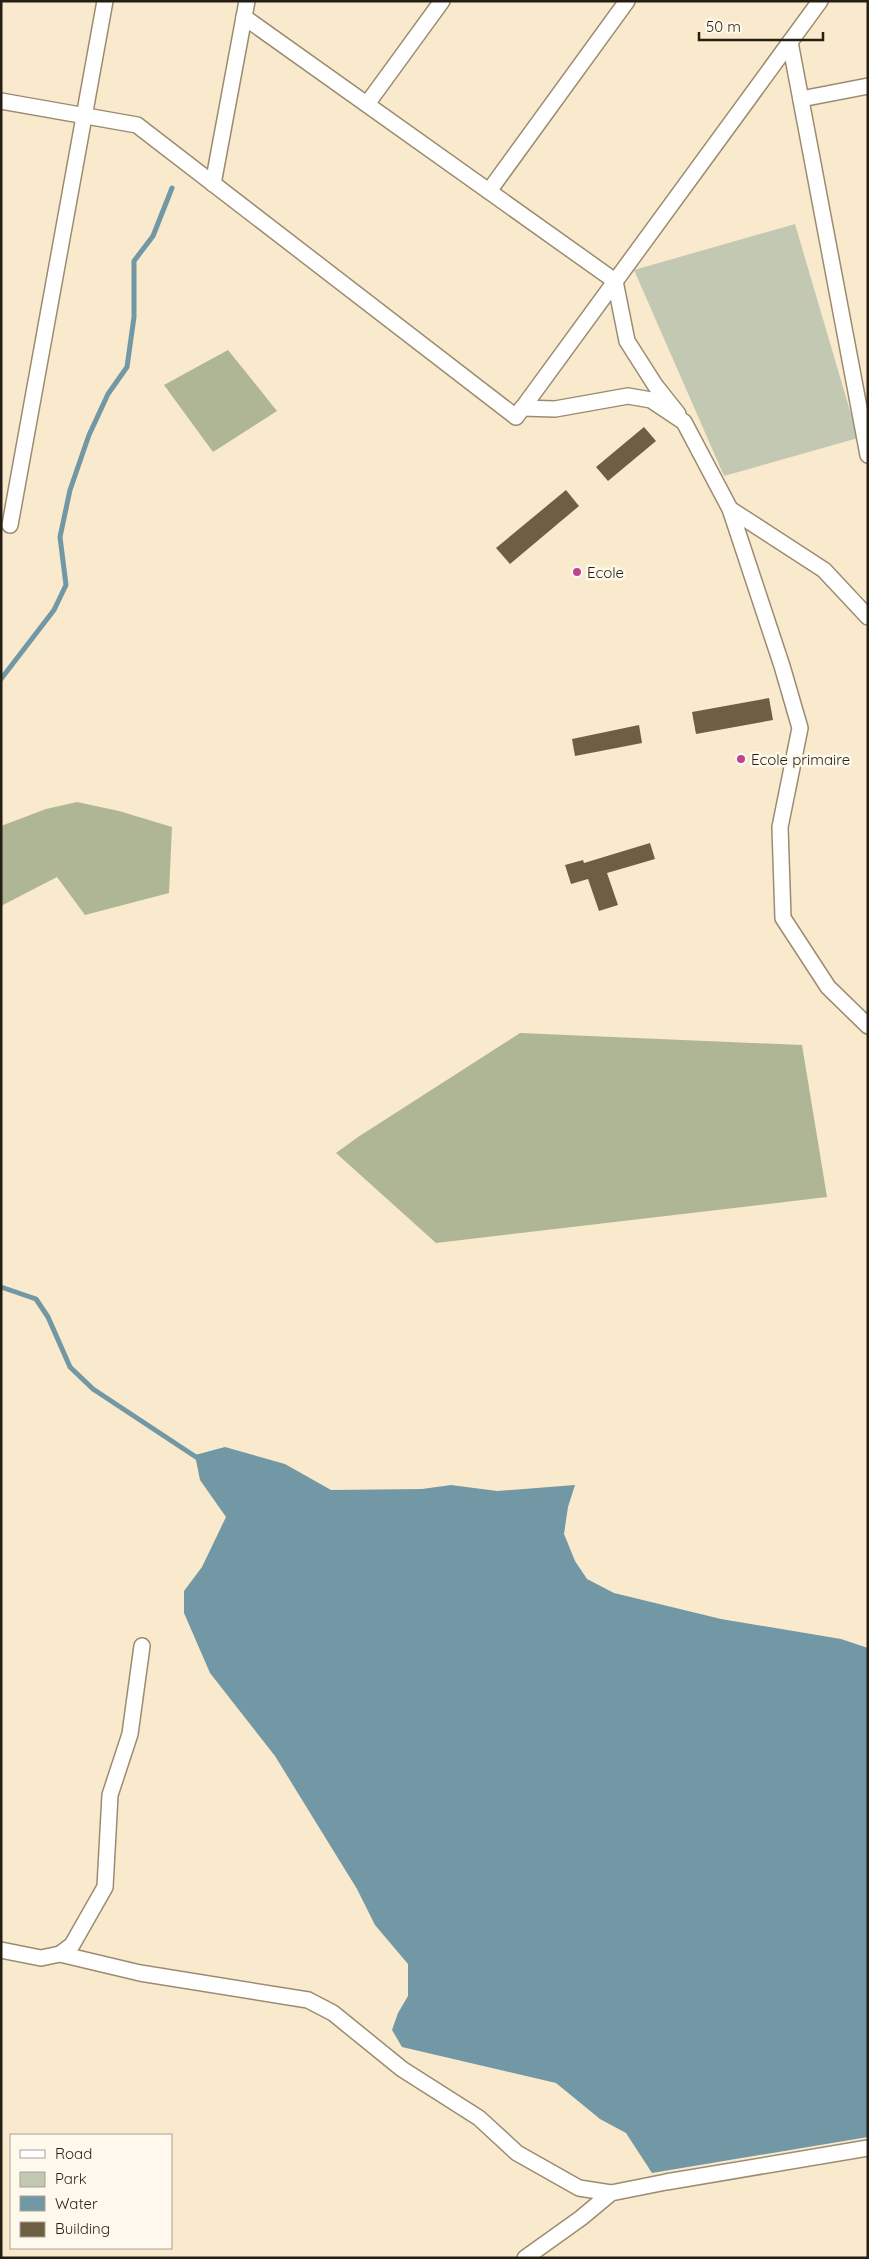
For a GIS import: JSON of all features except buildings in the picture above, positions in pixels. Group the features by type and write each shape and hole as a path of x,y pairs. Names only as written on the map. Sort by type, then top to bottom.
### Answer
{"street":[{"path":"10,525 106,1"},
{"path":"213,184 247,1"},
{"path":"367,104 442,1"},
{"path":"489,191 626,1"},
{"path":"1,101 137,125 516,417 820,1"},
{"path":"244,17 615,281 627,341 655,385 684,422 730,509 782,666 800,728 780,827 783,918 828,986 868,1026"},
{"path":"790,42 862,391 868,456"},
{"path":"801,99 868,86"},
{"path":"522,408 555,409 628,396 650,400 684,422"},
{"path":"730,509 824,570 868,617"},
{"path":"1,1950 41,1958 60,1954 72,1946 105,1887 110,1795 130,1734 142,1646"},
{"path":"60,1954 140,1973 308,2000 333,2013 402,2069 479,2118 518,2153 579,2188 611,2193 868,2148"},
{"path":"525,2258 581,2218 611,2193"}],"green space":[{"path":"795,224 858,438 724,476 634,270"},
{"path":"228,350 277,411 213,452 164,385"},
{"path":"77,802 119,811 172,827 169,893 85,915 57,877 1,906 1,826 46,809"},
{"path":"520,1033 802,1045 827,1197 436,1243 336,1153"}],"water":[{"path":"225,1447 285,1464 331,1490 422,1489 451,1485 497,1491 575,1485 568,1507 564,1534 575,1561 587,1579 614,1593 721,1619 841,1639 868,1648 868,2137 652,2173 626,2133 600,2119 556,2083 402,2047 392,2030 398,2013 408,1996 408,1964 375,1925 357,1889 275,1756 210,1673 184,1613 184,1591 202,1567 226,1517 200,1480 195,1455"}],"waterway":[{"path":"1,679 54,610 66,585 60,537 70,490 89,435 108,394 127,367 134,317 134,261 153,236 172,188"},
{"path":"1,1287 36,1299 48,1317 70,1367 93,1389 199,1459"}],"place":[{"name":"Ecole","path":"577,572"},
{"name":"Ecole primaire","path":"741,759"}]}
